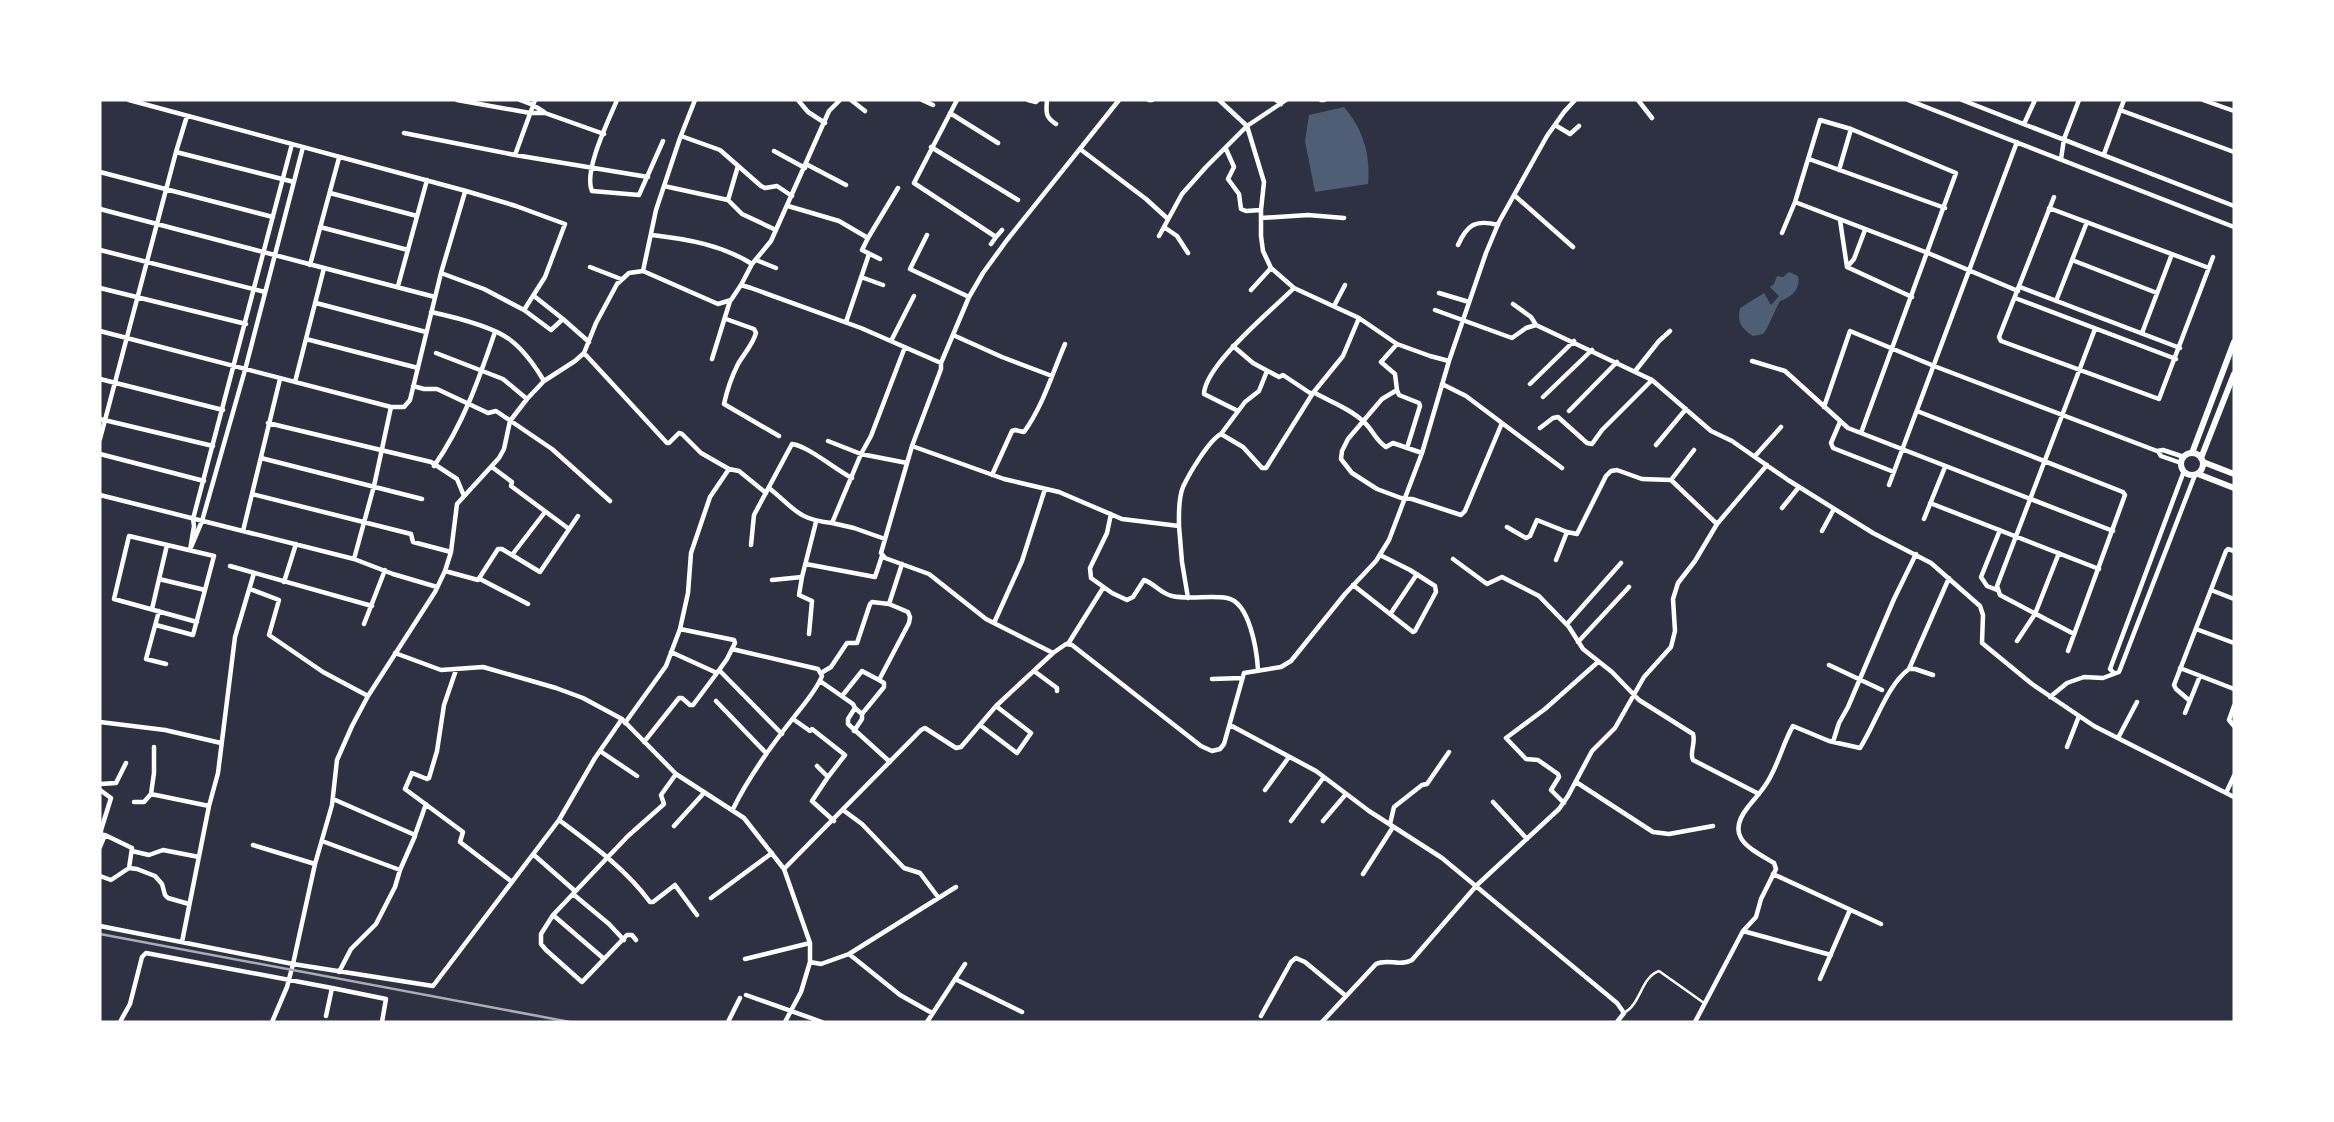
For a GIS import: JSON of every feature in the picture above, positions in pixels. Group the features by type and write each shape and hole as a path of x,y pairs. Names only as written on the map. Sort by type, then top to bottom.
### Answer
{"street":[{"path":"129,100 427,180 516,206 565,224 545,277 524,310"},
{"path":"457,100 530,113 545,113 604,134"},
{"path":"520,100 534,102 545,113"},
{"path":"617,100 592,167 589,185 592,191 639,195 663,141"},
{"path":"643,271 656,210 695,100"},
{"path":"798,100 808,112 825,123"},
{"path":"712,359 731,300 754,262 771,241 829,111 840,100"},
{"path":"851,100 865,111"},
{"path":"922,100 933,105"},
{"path":"957,100 914,183 996,237"},
{"path":"1028,100 1038,100"},
{"path":"1047,100 1045,113 1056,124"},
{"path":"806,564 875,578 912,446 941,369 940,363 969,297 1007,240 1119,100"},
{"path":"1219,100 1247,126 1264,182 1261,210 1263,251 1271,268 1294,288 1359,318 1397,344 1449,361"},
{"path":"1276,100 1281,104"},
{"path":"1159,236 1182,194 1206,167 1247,126 1286,100"},
{"path":"1068,644 1209,751 1222,747 1242,678 1247,671 1282,667 1291,661 1380,555 1406,499 1449,361 1498,225 1555,125 1575,100"},
{"path":"1637,100 1653,118"},
{"path":"1908,100 2234,227"},
{"path":"1962,100 2234,206"},
{"path":"2024,124 2035,100"},
{"path":"2061,159 2064,139 2079,100"},
{"path":"2104,154 2124,100"},
{"path":"2205,100 2234,111"},
{"path":"515,155 534,102"},
{"path":"2120,110 2234,152"},
{"path":"950,113 998,143"},
{"path":"100,439 102,419 127,338 187,116"},
{"path":"1782,233 1795,202 1819,120 1852,129 1955,172 1945,208 1861,433"},
{"path":"1555,125 1570,134 1579,126"},
{"path":"1839,170 1852,129"},
{"path":"404,133 648,177"},
{"path":"681,136 720,150 761,186 777,186 792,196"},
{"path":"1889,485 2017,142"},
{"path":"190,550 193,519 292,144"},
{"path":"190,550 202,521 230,424 303,147"},
{"path":"931,148 1018,200"},
{"path":"1080,149 1139,193 1168,219"},
{"path":"1226,149 1234,167 1228,179 1239,194 1240,207 1246,211 1261,210"},
{"path":"774,151 846,185"},
{"path":"176,152 294,182"},
{"path":"310,265 339,158"},
{"path":"1809,159 1945,208"},
{"path":"728,200 738,166"},
{"path":"100,172 273,217"},
{"path":"398,286 427,180"},
{"path":"664,186 728,200 743,214 776,230"},
{"path":"880,259 863,250 898,188"},
{"path":"100,331 235,368 399,408 407,404 413,386 464,192"},
{"path":"330,193 417,216"},
{"path":"1514,195 1573,247"},
{"path":"2054,197 2000,333 2000,339 2078,370 2158,400 2213,257"},
{"path":"1795,202 1969,271 2180,348"},
{"path":"788,205 825,219 839,221 868,238"},
{"path":"2049,208 2209,268"},
{"path":"100,209 435,297"},
{"path":"1261,218 1308,215 1344,218"},
{"path":"1840,220 1847,267"},
{"path":"2056,301 2087,222"},
{"path":"1458,245 1465,230 1471,225 1498,225"},
{"path":"320,227 408,250"},
{"path":"1164,227 1177,236 1188,253"},
{"path":"991,244 1002,230"},
{"path":"1847,267 1854,259 1865,230"},
{"path":"928,234 910,269 969,297"},
{"path":"652,235 701,243 776,268"},
{"path":"100,250 265,292"},
{"path":"846,322 869,254"},
{"path":"2142,333 2172,254"},
{"path":"2072,260 2157,293"},
{"path":"590,267 621,279"},
{"path":"1847,267 1912,297"},
{"path":"295,382 324,268"},
{"path":"1251,290 1271,268"},
{"path":"272,1022 289,979 315,864 334,799 337,760 368,696 438,587 451,552 456,508 504,449 510,421 544,381 584,353 596,323 621,279 632,271 643,271 716,303 731,300"},
{"path":"441,273 484,289 524,310 551,330 563,319"},
{"path":"861,277 883,285"},
{"path":"741,285 846,322 940,363"},
{"path":"1334,306 1345,285"},
{"path":"100,288 246,324"},
{"path":"1238,411 1203,393 1205,386 1233,346 1294,288"},
{"path":"1439,293 1469,302"},
{"path":"534,296 589,342"},
{"path":"891,341 914,296"},
{"path":"2015,298 2176,359"},
{"path":"316,303 426,332"},
{"path":"1513,304 1531,317 1536,325 1636,370 1652,380 1711,431 1755,456 1873,533 1916,554 1949,578 1982,609 1982,643 2050,697 2118,738 2234,797"},
{"path":"1435,310 1512,338 1526,328 1536,325"},
{"path":"431,312 509,339 518,346 544,381"},
{"path":"1221,434 1244,447 1262,468 1266,468 1313,393 1343,356 1359,318"},
{"path":"726,319 754,329 756,333 751,347 733,375 724,404 779,436"},
{"path":"1997,590 2015,536 2095,329"},
{"path":"1636,370 1670,331"},
{"path":"1824,407 1850,331 2157,451 2161,456 2182,460 2192,453 2234,342"},
{"path":"434,466 446,449 469,402 495,332"},
{"path":"953,334 1002,358 1052,376"},
{"path":"306,339 418,368"},
{"path":"1530,384 1574,341"},
{"path":"992,475 1012,431 1026,432 1065,344"},
{"path":"1397,344 1381,362 1395,374 1399,395 1419,403 1420,406 1407,448"},
{"path":"1233,346 1267,371 1279,377 1283,375 1364,422 1379,443 1386,447 1392,443 1422,453"},
{"path":"832,523 871,436 905,347"},
{"path":"1543,397 1592,350"},
{"path":"584,353 667,443 681,433 697,449 729,470 739,471 787,502 794,512 816,522 855,528 885,539"},
{"path":"436,354 483,370 510,383 527,398"},
{"path":"1752,361 1785,370 1848,428 2113,531"},
{"path":"1569,411 1617,362"},
{"path":"1188,598 1179,526 1182,488 1204,451 1259,391 1267,371"},
{"path":"2050,697 2067,683 2084,677 2103,678 2119,672 2197,474 2203,469 2202,460 2234,374"},
{"path":"100,379 223,410"},
{"path":"243,531 280,379"},
{"path":"1540,428 1555,417 1587,443 1592,444 1602,430 1652,380"},
{"path":"1442,384 1466,396 1562,468"},
{"path":"413,386 437,389 488,413 496,411 552,449 610,501"},
{"path":"1397,390 1381,398 1349,439 1341,459 1352,473 1377,489 1406,499 1464,514 1502,423"},
{"path":"354,559 365,523 391,407"},
{"path":"1656,445 1686,409"},
{"path":"1917,411 2123,492 2125,498 2068,651"},
{"path":"102,419 213,446"},
{"path":"220,422 230,424"},
{"path":"1840,422 1831,443 1832,448 1894,472"},
{"path":"268,423 430,461 457,479 464,496"},
{"path":"1755,456 1781,427"},
{"path":"828,441 861,454 907,463"},
{"path":"751,545 754,515 789,448 794,444 852,478"},
{"path":"912,446 992,475 1072,497 1111,514 1138,522 1179,526"},
{"path":"1671,480 1694,450"},
{"path":"2192,453 2234,474"},
{"path":"100,454 204,481"},
{"path":"261,458 422,499"},
{"path":"2114,673 2110,669 2183,471 2182,460"},
{"path":"1322,1022 1378,962 1404,964 1412,960 1477,886 1564,803 1592,751 1615,728 1644,677 1673,643 1673,599 1676,586 1717,524 1767,465"},
{"path":"492,467 512,482 510,486 569,529"},
{"path":"1924,519 1945,467"},
{"path":"100,926 293,964 433,986 559,820 600,751 663,672 680,629 688,593 691,552 709,497 729,470"},
{"path":"1507,527 1526,538 1530,537 1537,520 1577,534 1606,476 1617,470 1642,479 1671,480 1717,524"},
{"path":"2183,471 2234,488"},
{"path":"1782,508 1799,487"},
{"path":"994,623 1022,561 1045,489"},
{"path":"252,494 411,534 413,542 451,552"},
{"path":"100,495 354,559 438,587"},
{"path":"1930,503 2099,569"},
{"path":"1822,531 1834,509"},
{"path":"512,555 545,512"},
{"path":"1111,514 1107,533 1089,572 1091,578 1103,588 1127,600 1133,597 1142,581 1146,580 1167,595 1224,598 1237,604 1257,646 1258,670"},
{"path":"480,579 498,549 540,572 578,516"},
{"path":"809,634 812,601 799,595 816,522"},
{"path":"2000,530 1981,577 1987,586 2074,634"},
{"path":"1556,560 1567,532"},
{"path":"156,625 193,635 197,622 214,556 129,536 114,599 197,622"},
{"path":"284,582 296,544"},
{"path":"152,609 167,545"},
{"path":"2190,701 2174,686 2226,551 2234,551"},
{"path":"2017,641 2035,614 2059,553"},
{"path":"1833,742 1839,723 1849,707 1916,554"},
{"path":"1353,585 1415,631 1436,589 1433,584 1380,555"},
{"path":"882,556 929,574 959,600 994,623 1053,653"},
{"path":"1452,559 1487,584 1503,577 1539,596 1567,624 1578,642 1639,700 1693,734 1693,760 1759,794"},
{"path":"1567,624 1621,562"},
{"path":"889,604 902,564"},
{"path":"230,566 372,606"},
{"path":"364,624 385,570"},
{"path":"445,571 480,579 528,604"},
{"path":"182,942 198,857 218,774 235,637 254,573"},
{"path":"1391,613 1417,575"},
{"path":"772,580 802,577"},
{"path":"1695,1022 1743,931 1756,917 1776,869 1774,863 1741,840 1737,830 1741,817 1769,781 1793,726 1833,742 1860,748 1898,679 1909,669 1949,578"},
{"path":"159,579 205,590"},
{"path":"1578,642 1629,587"},
{"path":"784,870 925,728 959,748 996,706 1053,653 1068,644 1103,588"},
{"path":"250,589 279,600 270,635 323,672 368,696"},
{"path":"2211,590 2234,599"},
{"path":"821,673 831,667 847,642 857,643 870,604 889,604 908,612 911,617 879,680"},
{"path":"159,611 146,659 166,664"},
{"path":"644,742 679,698 693,705 735,643 734,640 680,629"},
{"path":"2196,629 2234,643"},
{"path":"732,649 818,669 821,673"},
{"path":"671,652 718,671 782,734"},
{"path":"395,653 441,670 483,667 583,698 623,721 676,774 703,794 733,809 752,826 784,870 810,943 810,962 801,992 785,1022"},
{"path":"1564,803 1551,790 1559,777 1558,774 1538,761 1525,760 1506,738 1545,709 1598,662"},
{"path":"1829,665 1882,690"},
{"path":"2180,668 2234,689"},
{"path":"1909,669 1933,675"},
{"path":"456,670 443,710 437,751 429,778 412,773 405,788 463,832 460,842 512,882"},
{"path":"842,696 862,671 884,683 884,687 862,714 862,719 854,731"},
{"path":"1034,671 1058,691"},
{"path":"733,809 766,753 820,681 821,673"},
{"path":"2185,713 2200,676"},
{"path":"1212,678 1242,678"},
{"path":"820,681 853,704 862,714"},
{"path":"716,701 766,753"},
{"path":"2118,738 2137,702"},
{"path":"980,725 1017,753 1031,733 996,706"},
{"path":"2234,706 2229,720 2234,726"},
{"path":"855,708 847,721 854,731 890,762"},
{"path":"2067,747 2080,716"},
{"path":"793,719 810,731 812,729 819,733 845,755 812,801 834,821"},
{"path":"100,722 166,730 221,743"},
{"path":"1230,725 1324,777 1421,843 1477,886 1617,1003 1624,1013 1617,1022"},
{"path":"134,802 144,802 150,794 154,773 154,747"},
{"path":"600,751 637,776"},
{"path":"1363,874 1391,825 1394,807 1427,784 1449,752"},
{"path":"1265,790 1289,757"},
{"path":"100,784 116,783 126,763"},
{"path":"817,766 828,777"},
{"path":"636,940 629,934 582,982 541,944 541,934 553,915 607,858 664,804 661,795 676,774"},
{"path":"2226,793 2234,776"},
{"path":"1291,821 1324,777"},
{"path":"1576,782 1657,834 1713,826"},
{"path":"100,790 111,798 101,835 130,846 132,851 129,868 111,880 100,876"},
{"path":"150,794 209,806"},
{"path":"674,826 703,794"},
{"path":"1323,821 1346,794"},
{"path":"334,799 415,835"},
{"path":"1493,802 1527,839"},
{"path":"339,972 351,949 376,924 395,887 426,804"},
{"path":"843,810 862,824 904,868 920,873 939,898"},
{"path":"559,820 607,858 650,902 675,885 697,915"},
{"path":"100,847 105,835"},
{"path":"321,841 400,870"},
{"path":"253,845 315,864"},
{"path":"132,851 149,855 163,850 198,857"},
{"path":"711,898 772,853"},
{"path":"534,854 624,940"},
{"path":"129,868 155,876 168,898 189,904"},
{"path":"1773,874 1881,924"},
{"path":"810,962 821,964 849,954 957,887"},
{"path":"1820,979 1850,910"},
{"path":"553,915 603,958"},
{"path":"1743,931 1831,955"},
{"path":"745,959 810,943"},
{"path":"120,1022 130,1004 144,953 386,999 382,1022"},
{"path":"849,954 900,995 932,1013"},
{"path":"1261,1016 1291,962 1296,958 1305,962 1346,996"},
{"path":"927,1022 965,964"},
{"path":"955,979 1021,1012"},
{"path":"326,1016 332,988"},
{"path":"747,995 822,1022"},
{"path":"728,1022 740,998"}],"lane":[{"path":"1624,1013 1634,1004 1649,977 1659,971 1704,1003"}],"water":[{"path":"1344,107 1361,133 1367,153 1368,184 1315,192 1305,141 1309,115"},
{"path":"1789,272 1798,276 1797,289 1788,298 1780,301 1764,333 1753,336 1741,324 1740,308 1764,293 1771,305 1779,296 1770,287 1777,276 1783,277"}],"railway":[{"path":"100,934 570,1022"}]}
